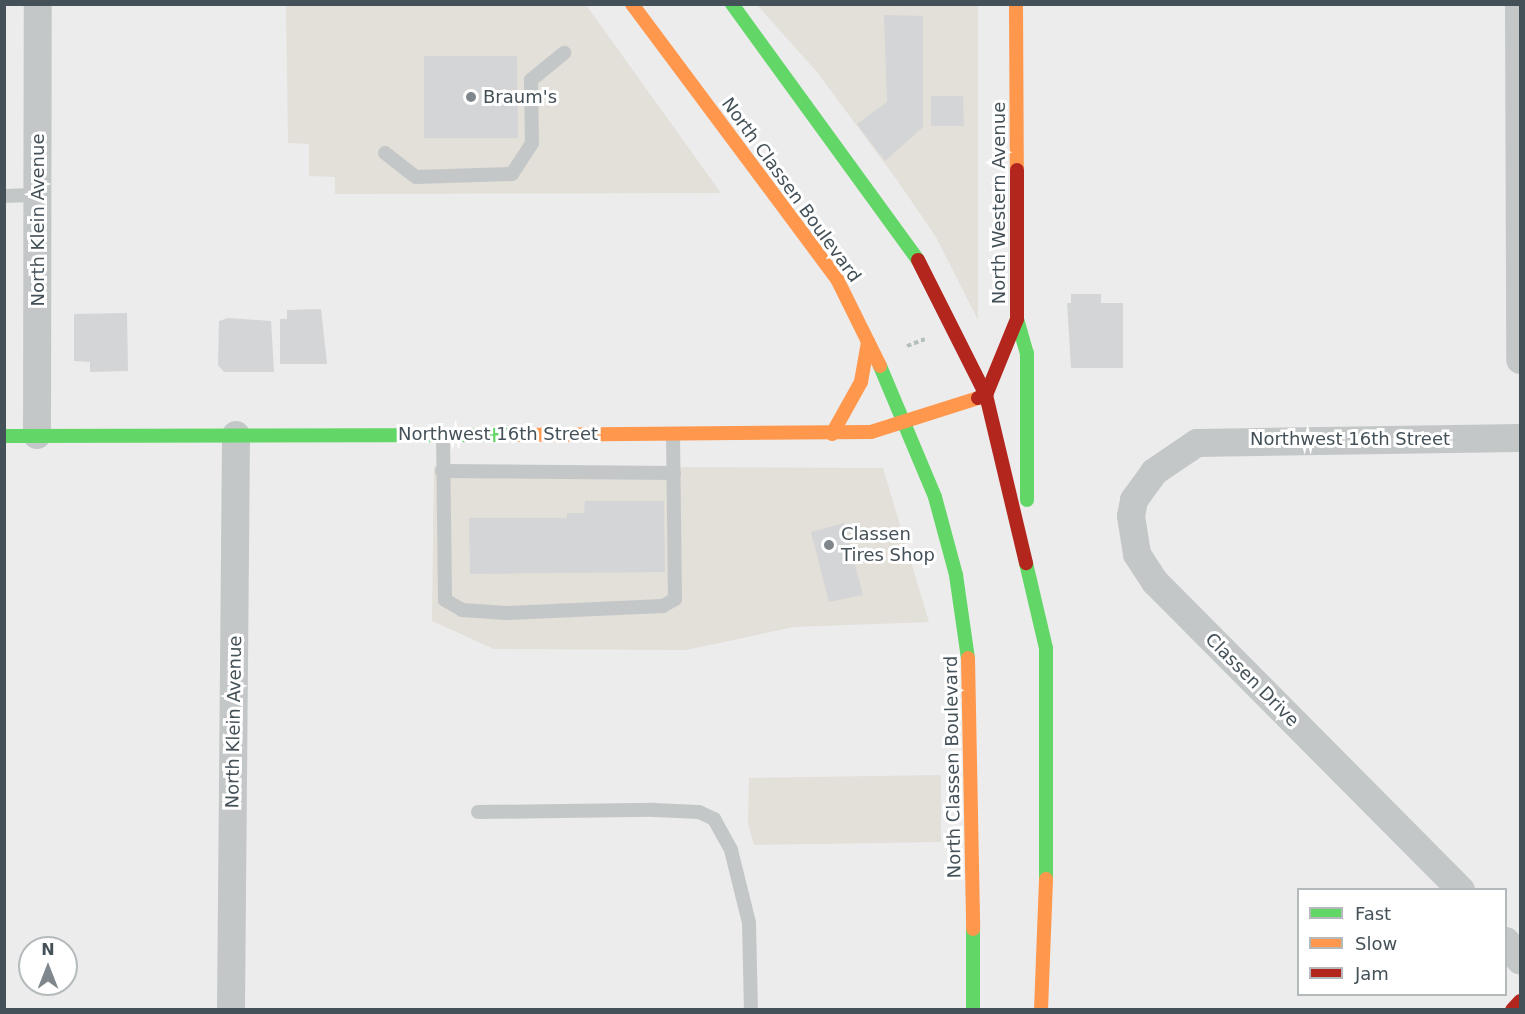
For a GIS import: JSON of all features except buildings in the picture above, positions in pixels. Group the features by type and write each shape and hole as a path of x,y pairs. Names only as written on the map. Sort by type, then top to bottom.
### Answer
{"main road":[{"name":"North Classen Boulevard","path":"632,4 837,279 907,420 935,497 967,633 974,745 973,1010"},
{"path":"732,4 896,224 930,279 986,394 1026,547 1049,691 1041,1010"},
{"name":"North Western Avenue","path":"986,394 1017,318 1016,4"},
{"path":"1017,318 1027,353 1026,547"},
{"path":"832,434 861,382 868,342"},
{"name":"Northwest 16th Street","path":"4,436 832,434 870,432 986,394"},
{"path":"1512,1010 1521,1000"}],"street":[{"name":"North Klein Avenue","path":"37,435 38,4"},
{"path":"1519,4 1521,360"},
{"name":"North Klein Avenue","path":"231,1010 236,435"},
{"name":"Northwest 16th Street","path":"1182,450 1233,440 1521,438"},
{"name":"Classen Drive","path":"1182,450 1154,472 1134,500 1132,536 1143,567 1459,888"},
{"path":"1507,942 1521,960"}],"lane":[{"path":"385,153 416,177 512,174 532,143 531,80 564,53"},
{"path":"4,196 38,195"},
{"path":"443,434 445,600 462,610 507,612 663,606 675,599 673,434"},
{"path":"442,471 674,472"},
{"path":"478,812 654,810 699,812 714,819 731,850 749,923 751,1010"}],"path":[{"path":"907,346 926,338"}],"shaded area":[{"path":"286,5 586,5 721,193 335,194 335,177 309,176 309,144 288,143"},
{"path":"757,5 978,5 978,320 936,237 897,180 817,72"},
{"path":"434,466 883,468 929,622 794,627 686,650 494,649 432,621"},
{"path":"941,775 941,842 754,845 748,824 749,778"}],"traffic: fast":[{"path":"732,4 918,260"},
{"path":"1017,319 1027,353 1027,500"},
{"path":"880,366 935,497 956,575 968,658"},
{"path":"4,436 517,435"},
{"path":"1026,563 1046,648 1046,879"},
{"path":"973,929 973,1010"}],"traffic: slow":[{"path":"632,4 837,279 880,366"},
{"path":"1016,4 1017,170"},
{"path":"832,434 861,382 868,342"},
{"path":"517,435 871,432 978,398"},
{"path":"968,658 973,929"},
{"path":"1041,1010 1046,879"}],"traffic: jam":[{"path":"978,398 986,395 1017,319 1017,170"},
{"path":"918,260 986,395 1026,563"},
{"path":"1512,1010 1520,1001"}],"place":[{"name":"Braum's","path":"471,97"},
{"name":"Classen Tires Shop","path":"829,545"}]}
